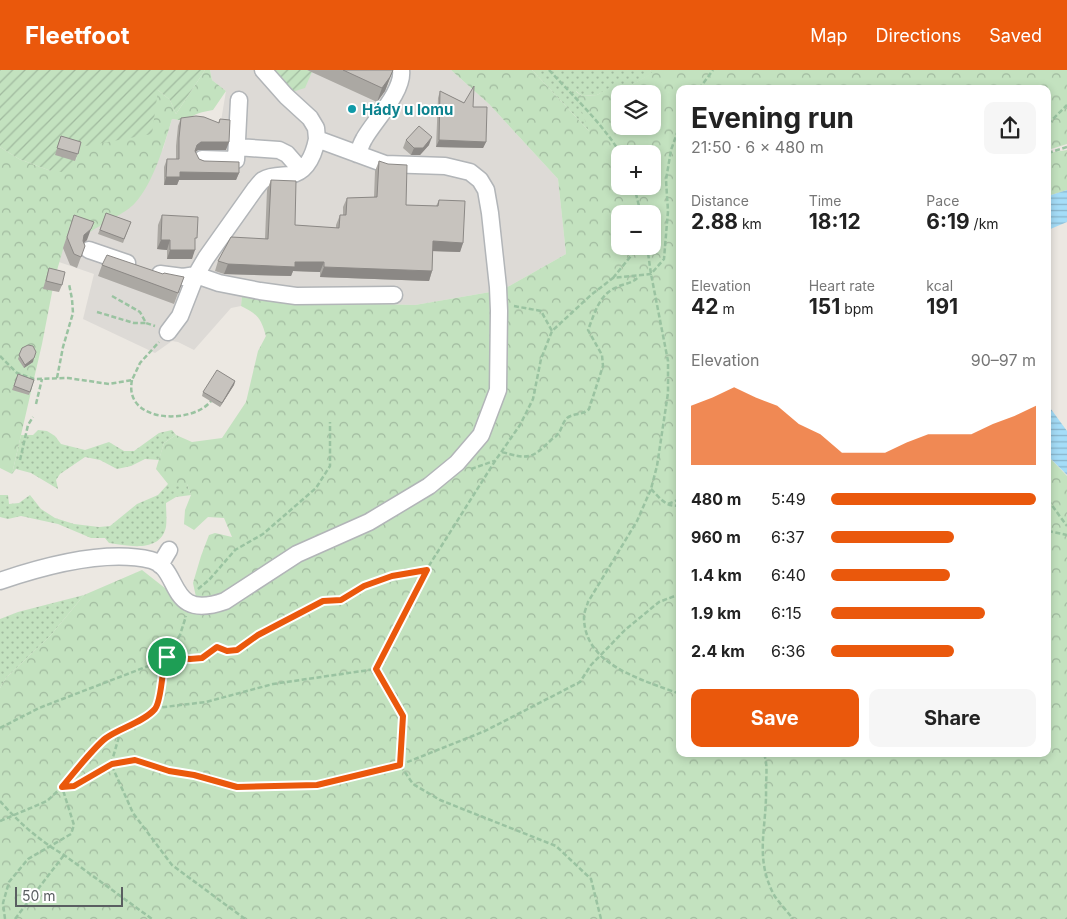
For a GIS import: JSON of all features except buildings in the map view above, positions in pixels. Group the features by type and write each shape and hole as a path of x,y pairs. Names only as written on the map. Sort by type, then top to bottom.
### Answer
{"lane":[{"path":"168,332 180,316 196,275 217,241 262,181 280,175 293,174 300,170 309,161 314,151 317,139 316,128 310,118 263,70"},
{"path":"357,154 364,139 391,100 402,77 400,70"},
{"path":"299,92 302,110"},
{"path":"202,159 236,160 239,100"},
{"path":"0,581 45,568 80,561 134,557 153,561 160,565 180,595 188,603 206,606 225,601 297,554 369,522 429,486 457,464 481,435 498,390 499,311 490,213 483,184 476,175 445,166 385,164 317,139"},
{"path":"237,147 279,150 287,154 300,170"},
{"path":"89,250 152,272 183,277 196,275 219,284 260,292 296,296 394,295"},
{"path":"160,565 170,550"}],"path":[{"path":"549,70 592,115 616,145"},
{"path":"702,85 713,70"},
{"path":"1051,121 1067,105"},
{"path":"613,278 651,274 664,259 668,211 666,180 671,150 676,136"},
{"path":"1051,152 1067,147"},
{"path":"376,669 427,570 520,425 533,399 541,359 552,331 591,295 613,278 632,255"},
{"path":"648,255 668,361 668,393 657,466 651,489 637,521 588,602 584,616 587,632 593,647 611,665 676,692"},
{"path":"502,452 523,458 534,454 546,447 557,436 563,423 570,416 587,412 603,366 602,355 588,330 600,301 614,288 628,284 640,275"},
{"path":"57,378 63,347 73,313 69,284"},
{"path":"112,296 140,312 146,322"},
{"path":"532,308 541,311 552,331"},
{"path":"97,312 134,323 146,322 168,332 140,364 132,380 130,390 132,398 137,405 153,414 176,416 197,412 210,401"},
{"path":"0,356 17,373 34,379 57,378 109,384 132,380"},
{"path":"36,404 42,379"},
{"path":"20,460 28,425 33,417"},
{"path":"156,708 166,658 180,635 186,619 188,603 198,589 209,580 235,550 263,534 316,488 330,466 330,422"},
{"path":"651,489 666,504 676,507"},
{"path":"666,504 676,500"},
{"path":"1051,504 1067,526"},
{"path":"1051,532 1067,535"},
{"path":"0,728 39,708 166,658 202,658 217,647 227,651 237,650 258,635 323,601 341,600 364,586 392,576 427,570"},
{"path":"62,787 74,786 112,764 135,760 169,771 194,775 237,787 317,785 400,765 485,731 580,682 591,665 625,630 659,602 676,596"},
{"path":"0,821 47,801 62,787 104,739 121,728 133,724 156,708 206,702 272,684 376,669"},
{"path":"376,669 403,716 400,765 413,784 440,800 556,846 591,879 601,919"},
{"path":"121,728 112,764 133,813 172,865 245,919"},
{"path":"765,757 766,794 762,850 766,874 775,896 793,919"},
{"path":"6,919 3,903 9,882 28,860 71,834 74,825 62,787"},
{"path":"0,801 12,815 49,846 152,919"},
{"path":"15,919 64,855"}],"shaded area":[{"path":"210,70 272,70 312,73 307,70 451,70 489,104 558,179 566,254 502,290 415,305 300,302 242,295 241,306 231,308 194,350 172,341 155,353 83,319 94,274 59,262 70,226 163,149 172,119 220,127 226,91 212,80"}],"green space":[{"path":"0,70 205,70 176,114 170,100 158,90 152,134 80,147 76,160 62,172 51,171 19,159 0,147"},
{"path":"205,70 210,70 212,80 226,91 213,110 202,112 186,121 172,119 153,174 148,185 135,203 90,232 70,226 55,277 42,344 12,474 0,468 0,147 19,159 51,171 76,160 80,147 158,90 170,100 176,114"},
{"path":"272,70 307,70 312,72 305,88 292,92"},
{"path":"451,70 532,70 589,131 574,90 582,96 597,95 611,87 611,135 661,135 661,85 631,85 652,73 650,70 1067,70 1067,144 1051,149 1051,85 676,85 676,757 1051,757 1051,459 1067,476 1067,919 0,919 0,688 6,678 51,635 84,595 142,570 170,592 202,609 209,597 196,597 193,583 209,535 215,533 232,537 224,518 208,517 194,530 184,524 185,510 191,495 187,484 168,484 156,469 164,443 176,435 192,442 222,438 246,402 258,351 266,336 258,318 241,306 242,295 300,302 415,305 502,290 566,254 558,179 489,104"},
{"path":"532,70 650,70 653,73 632,85 611,85 611,88 597,95 582,96 576,91 590,132"},
{"path":"1067,150 1067,190 1051,195 1051,153"},
{"path":"38,430 47,431 55,436 61,444 85,450 109,442 124,451 134,451 159,433 172,430 176,435 164,443 159,460 145,459 131,466 117,469 100,460 85,457 60,474 56,480 58,489 31,473 16,469 12,474 21,435 33,435"},
{"path":"168,484 187,484 191,495 176,497 166,503 166,527 163,535 157,541 143,546 109,543 105,538 91,538 58,524 21,516 8,519 0,517 0,495 8,495 9,504 19,503 30,495 41,509 55,518 74,524 99,527 110,526 137,504 158,495"},
{"path":"84,595 51,635 6,678 0,688 0,619 18,612"}],"water":[{"path":"1067,190 1067,222 1051,229 1051,195"},
{"path":"1051,409 1067,431 1067,475 1051,459"}],"place":[{"name":"Hády u lomu","path":"352,109"}],"route":[{"path":"427,570 376,669 403,716 400,765 317,785 237,787 194,775 169,771 135,760 112,764 74,786 62,787 104,739 121,728 133,724 156,708 161,689 164,660 167,657 202,658 217,647 227,651 237,650 258,635 323,601 341,600 364,586 392,576 427,570"}]}
